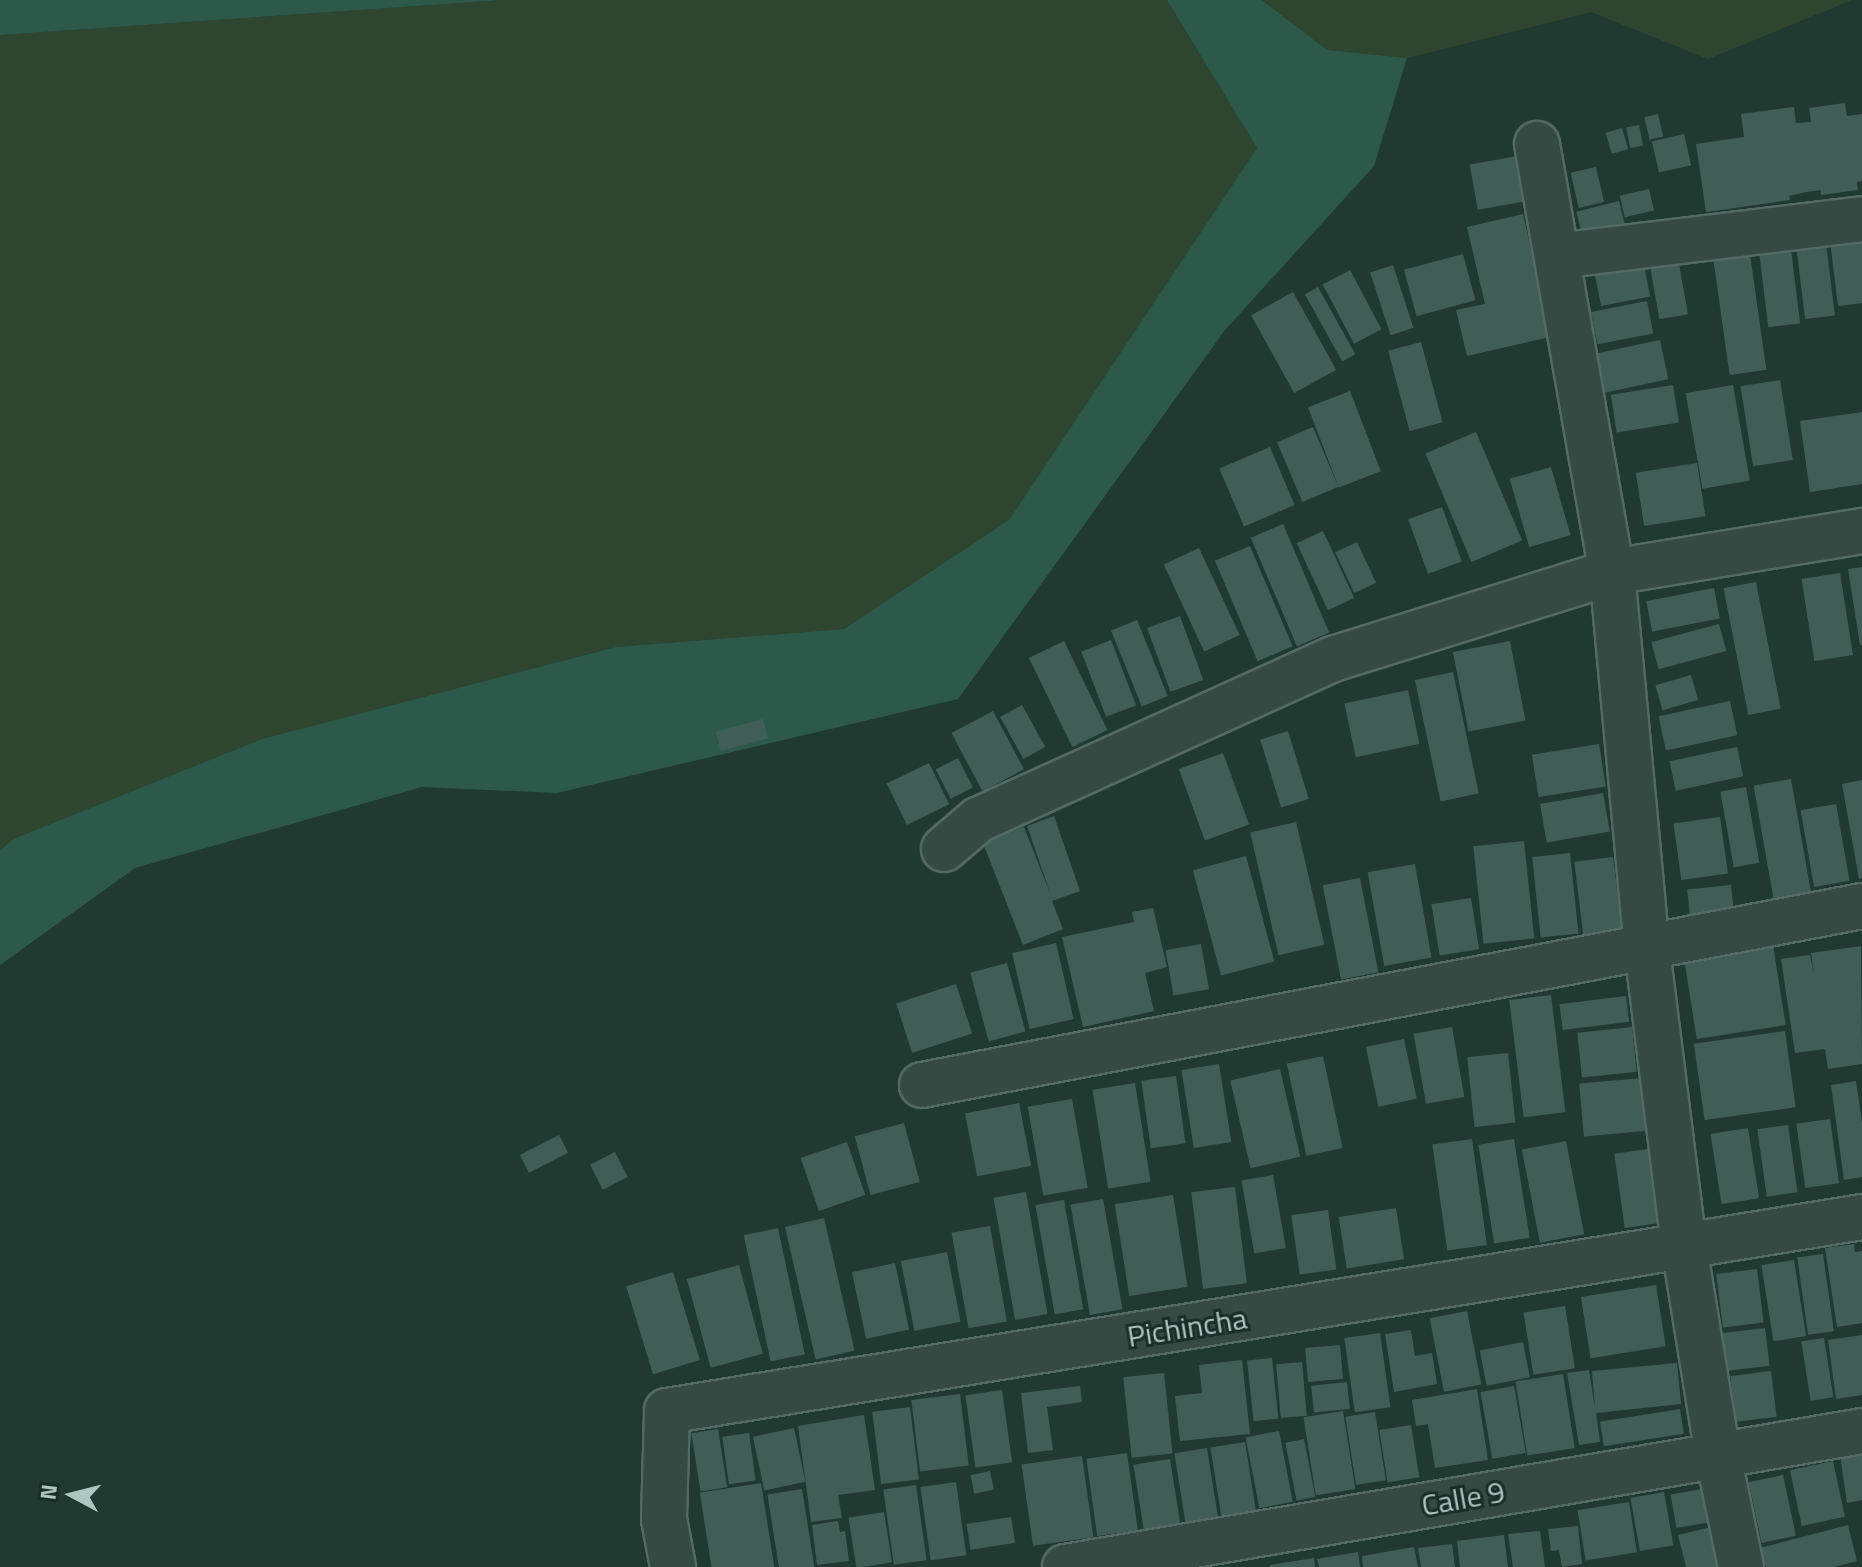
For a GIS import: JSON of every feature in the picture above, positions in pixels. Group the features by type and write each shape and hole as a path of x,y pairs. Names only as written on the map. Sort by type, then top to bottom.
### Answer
{"street":[{"path":"1537,144 1612,572 1647,949 1684,1246 1718,1455 1741,1567"},
{"path":"1557,256 1862,219"},
{"path":"944,849 978,820 1333,659 1612,572 1862,531"},
{"path":"922,1085 1862,906"},
{"name":"Pichincha","path":"673,1567 664,1519 667,1411 1862,1217"},
{"name":"Calle 9","path":"1065,1567 1862,1431"}],"shaded area":[{"path":"0,0 503,0 0,35"},
{"path":"503,0 1167,0 1257,148 1009,520 844,629 616,647 262,739 13,839 0,851 0,35"},
{"path":"1167,0 1262,0 1327,50 1407,58 1374,166 1225,330 958,699 557,793 422,787 135,868 0,965 0,851 13,839 262,739 616,647 844,629 1009,520 1257,148"},
{"path":"1262,0 1852,0 1708,59 1591,12 1407,58 1327,50"}],"building":[{"path":"1845,103 1847,116 1862,114 1862,181 1857,182 1858,190 1821,195 1821,190 1806,192 1789,196 1790,200 1706,212 1696,144 1744,137 1741,114 1794,107 1796,123 1811,122 1809,108"},
{"path":"1658,114 1663,136 1650,140 1644,117"},
{"path":"1639,125 1643,146 1630,148 1626,127"},
{"path":"1622,128 1628,149 1612,154 1606,133"},
{"path":"1684,134 1691,165 1659,173 1652,141"},
{"path":"1518,156 1526,201 1478,210 1470,165"},
{"path":"1596,167 1604,202 1579,208 1571,173"},
{"path":"1649,189 1654,210 1625,217 1620,196"},
{"path":"1619,201 1626,230 1584,241 1576,212"},
{"path":"1523,214 1550,337 1467,356 1456,310 1485,304 1467,227"},
{"path":"1862,237 1862,303 1838,306 1830,241"},
{"path":"1790,241 1800,323 1768,327 1758,245"},
{"path":"1826,243 1835,315 1805,319 1796,247"},
{"path":"1749,247 1766,370 1730,375 1712,252"},
{"path":"1463,254 1475,300 1417,316 1404,270"},
{"path":"1678,258 1688,314 1659,319 1649,263"},
{"path":"1393,265 1413,328 1391,335 1370,272"},
{"path":"1644,265 1650,296 1601,306 1595,275"},
{"path":"1350,270 1381,329 1354,344 1323,285"},
{"path":"1318,287 1355,354 1342,362 1305,294"},
{"path":"1293,292 1336,370 1294,393 1251,315"},
{"path":"1647,301 1653,333 1597,344 1591,312"},
{"path":"1660,340 1668,379 1601,393 1593,354"},
{"path":"1421,342 1442,422 1410,431 1388,351"},
{"path":"1780,380 1793,460 1753,466 1740,386"},
{"path":"1673,385 1679,423 1617,432 1611,395"},
{"path":"1733,385 1750,481 1703,489 1686,393"},
{"path":"1350,391 1381,471 1339,487 1308,407"},
{"path":"1862,412 1862,484 1810,492 1800,421"},
{"path":"1313,427 1338,487 1302,502 1277,442"},
{"path":"1476,432 1522,541 1471,562 1425,453"},
{"path":"1270,447 1295,505 1244,526 1219,468"},
{"path":"1697,463 1705,516 1644,526 1636,473"},
{"path":"1551,467 1571,535 1529,547 1510,479"},
{"path":"1442,507 1462,562 1428,574 1408,519"},
{"path":"1283,524 1329,633 1297,646 1251,538"},
{"path":"1323,531 1354,598 1328,610 1297,543"},
{"path":"1357,542 1376,583 1354,593 1335,552"},
{"path":"1250,546 1293,646 1258,661 1215,561"},
{"path":"1199,548 1240,635 1204,651 1164,564"},
{"path":"1862,567 1862,645 1860,645 1848,569"},
{"path":"1840,573 1853,655 1814,661 1801,579"},
{"path":"1756,582 1781,709 1748,715 1724,588"},
{"path":"1714,588 1720,618 1652,632 1646,601"},
{"path":"1180,616 1203,680 1170,692 1147,628"},
{"path":"1137,620 1168,696 1142,707 1111,630"},
{"path":"1719,624 1726,651 1659,669 1651,642"},
{"path":"1111,640 1136,705 1106,717 1081,651"},
{"path":"1064,641 1107,730 1072,747 1029,658"},
{"path":"1510,641 1525,721 1469,732 1453,652"},
{"path":"1453,672 1479,793 1441,801 1415,680"},
{"path":"1691,675 1698,700 1663,710 1655,685"},
{"path":"1408,690 1419,744 1356,757 1344,704"},
{"path":"1730,701 1737,735 1666,750 1659,716"},
{"path":"1022,705 1045,747 1023,759 1000,717"},
{"path":"993,711 1024,769 982,791 952,733"},
{"path":"763,719 768,738 721,751 716,732"},
{"path":"1288,731 1309,799 1281,807 1260,739"},
{"path":"1599,744 1606,786 1539,797 1532,755"},
{"path":"1737,747 1743,776 1676,791 1670,761"},
{"path":"1223,753 1249,824 1205,840 1179,769"},
{"path":"958,758 973,787 951,799 936,769"},
{"path":"929,763 949,804 907,825 887,784"},
{"path":"1791,779 1812,896 1774,903 1754,786"},
{"path":"1862,780 1862,878 1859,879 1842,784"},
{"path":"1746,787 1759,863 1734,867 1720,792"},
{"path":"1603,793 1610,831 1547,843 1540,804"},
{"path":"1836,804 1850,881 1814,887 1801,810"},
{"path":"1054,816 1080,891 1052,901 1063,929 1023,945 983,843 1024,827 1052,898 1027,826"},
{"path":"1720,817 1728,873 1681,880 1673,824"},
{"path":"1296,822 1324,945 1279,955 1250,833"},
{"path":"1524,841 1534,938 1484,944 1473,846"},
{"path":"1570,853 1578,934 1541,938 1532,857"},
{"path":"1246,856 1274,961 1221,976 1193,870"},
{"path":"1613,857 1622,930 1583,935 1574,862"},
{"path":"1415,864 1431,958 1384,966 1368,872"},
{"path":"1360,878 1378,972 1341,979 1323,885"},
{"path":"1731,885 1734,913 1690,917 1687,890"},
{"path":"1471,898 1479,949 1440,956 1431,904"},
{"path":"1153,908 1167,967 1145,973 1154,1011 1083,1027 1062,937 1134,922 1132,912"},
{"path":"1056,943 1074,1019 1030,1029 1012,953"},
{"path":"1201,944 1209,989 1174,996 1166,950"},
{"path":"1773,945 1786,1025 1697,1039 1684,959"},
{"path":"1861,946 1862,1064 1828,1069 1825,1049 1795,1053 1781,959 1810,955 1814,974 1811,953"},
{"path":"1007,963 1025,1032 989,1041 970,973"},
{"path":"956,984 972,1033 912,1053 896,1003"},
{"path":"1551,995 1565,1112 1524,1117 1509,1000"},
{"path":"1626,996 1629,1022 1563,1030 1559,1004"},
{"path":"1452,1027 1464,1097 1426,1104 1414,1034"},
{"path":"1632,1027 1637,1072 1582,1078 1577,1033"},
{"path":"1785,1031 1796,1107 1705,1120 1694,1044"},
{"path":"1404,1039 1417,1099 1379,1107 1366,1047"},
{"path":"1508,1053 1515,1123 1475,1127 1467,1057"},
{"path":"1323,1056 1343,1148 1306,1156 1287,1064"},
{"path":"1219,1064 1231,1142 1194,1148 1181,1070"},
{"path":"1280,1069 1300,1157 1251,1168 1230,1080"},
{"path":"1176,1076 1185,1143 1151,1148 1141,1081"},
{"path":"1643,1078 1648,1131 1584,1136 1579,1084"},
{"path":"1856,1081 1862,1122 1862,1177 1844,1180 1831,1085"},
{"path":"1135,1083 1151,1182 1108,1188 1093,1090"},
{"path":"1072,1099 1088,1188 1043,1195 1028,1107"},
{"path":"1019,1103 1031,1166 977,1176 965,1113"},
{"path":"1830,1119 1839,1183 1805,1188 1796,1124"},
{"path":"904,1123 920,1182 871,1195 855,1136"},
{"path":"1788,1125 1797,1192 1767,1197 1757,1129"},
{"path":"1748,1128 1759,1198 1722,1204 1710,1134"},
{"path":"559,1135 568,1153 529,1173 520,1155"},
{"path":"1472,1139 1487,1245 1447,1251 1432,1145"},
{"path":"1514,1139 1530,1238 1494,1243 1478,1145"},
{"path":"1566,1141 1584,1234 1540,1243 1522,1150"},
{"path":"847,1142 865,1195 819,1211 801,1158"},
{"path":"1648,1149 1658,1223 1625,1228 1614,1154"},
{"path":"615,1152 628,1177 603,1190 590,1165"},
{"path":"1273,1175 1286,1248 1254,1253 1241,1181"},
{"path":"1235,1187 1247,1283 1203,1289 1191,1192"},
{"path":"1026,1192 1048,1314 1015,1320 994,1198"},
{"path":"1173,1195 1188,1287 1129,1296 1115,1204"},
{"path":"1103,1199 1122,1309 1090,1315 1071,1205"},
{"path":"1064,1200 1083,1309 1055,1314 1035,1205"},
{"path":"1396,1208 1404,1259 1347,1268 1339,1217"},
{"path":"1328,1210 1336,1269 1300,1275 1291,1215"},
{"path":"824,1218 855,1351 816,1360 785,1227"},
{"path":"990,1226 1007,1322 968,1328 952,1233"},
{"path":"778,1228 805,1354 771,1361 744,1235"},
{"path":"1854,1244 1855,1252 1862,1251 1862,1323 1837,1327 1825,1248"},
{"path":"947,1252 961,1322 914,1331 901,1261"},
{"path":"1823,1254 1834,1331 1808,1335 1797,1258"},
{"path":"1794,1260 1806,1336 1773,1341 1761,1265"},
{"path":"895,1263 909,1330 866,1339 852,1272"},
{"path":"739,1265 763,1354 711,1368 687,1279"},
{"path":"1757,1269 1764,1323 1723,1328 1716,1274"},
{"path":"673,1272 700,1360 653,1374 626,1286"},
{"path":"1656,1285 1666,1346 1591,1358 1581,1297"},
{"path":"1565,1306 1575,1368 1533,1375 1524,1313"},
{"path":"1467,1311 1481,1385 1444,1392 1430,1318"},
{"path":"1765,1328 1770,1366 1724,1371 1719,1334"},
{"path":"1411,1330 1415,1356 1432,1353 1437,1384 1394,1392 1385,1334"},
{"path":"1380,1333 1390,1407 1355,1412 1344,1338"},
{"path":"1862,1335 1862,1395 1836,1399 1828,1340"},
{"path":"1824,1338 1833,1397 1811,1401 1801,1342"},
{"path":"1523,1342 1530,1377 1487,1386 1480,1350"},
{"path":"1340,1345 1343,1379 1308,1382 1305,1348"},
{"path":"1272,1358 1278,1419 1254,1421 1247,1361"},
{"path":"1242,1360 1250,1434 1180,1441 1175,1396 1202,1393 1199,1365"},
{"path":"1302,1362 1307,1416 1281,1418 1276,1364"},
{"path":"1677,1363 1681,1404 1596,1413 1600,1442 1579,1445 1567,1373 1589,1370 1595,1409 1592,1371"},
{"path":"1771,1371 1777,1417 1736,1422 1730,1376"},
{"path":"1164,1373 1172,1454 1132,1458 1123,1377"},
{"path":"1563,1374 1575,1448 1527,1456 1516,1382"},
{"path":"1347,1382 1350,1409 1314,1413 1311,1386"},
{"path":"1080,1386 1082,1402 1047,1407 1053,1450 1028,1453 1021,1393"},
{"path":"1514,1386 1526,1453 1492,1459 1481,1392"},
{"path":"1477,1389 1488,1460 1435,1468 1428,1424 1416,1426 1412,1400"},
{"path":"1002,1390 1012,1462 976,1467 965,1395"},
{"path":"960,1394 969,1465 920,1471 911,1400"},
{"path":"910,1407 919,1479 881,1484 872,1412"},
{"path":"1680,1409 1684,1434 1604,1446 1600,1422"},
{"path":"1343,1411 1355,1489 1316,1495 1303,1417"},
{"path":"1375,1412 1386,1480 1356,1485 1345,1417"},
{"path":"864,1415 875,1490 838,1495 842,1518 811,1522 798,1426"},
{"path":"1411,1425 1419,1477 1388,1482 1379,1430"},
{"path":"794,1428 805,1482 764,1491 753,1437"},
{"path":"718,1429 727,1487 701,1491 691,1433"},
{"path":"1279,1431 1293,1502 1259,1508 1246,1437"},
{"path":"749,1433 756,1481 729,1484 722,1437"},
{"path":"1304,1439 1315,1497 1297,1501 1285,1443"},
{"path":"1245,1442 1258,1522 1223,1527 1210,1447"},
{"path":"1207,1448 1220,1528 1187,1533 1174,1453"},
{"path":"1862,1451 1862,1500 1847,1503 1840,1455"},
{"path":"1127,1453 1138,1530 1097,1536 1086,1459"},
{"path":"1082,1456 1093,1537 1033,1546 1022,1464"},
{"path":"1170,1459 1181,1531 1145,1537 1133,1465"},
{"path":"1833,1461 1845,1517 1802,1526 1790,1470"},
{"path":"990,1471 994,1490 974,1494 970,1475"},
{"path":"1783,1475 1796,1536 1762,1543 1749,1482"},
{"path":"956,1482 966,1555 931,1560 920,1487"},
{"path":"761,1483 774,1567 712,1567 700,1493"},
{"path":"916,1485 927,1560 894,1565 883,1490"},
{"path":"1708,1488 1714,1521 1676,1528 1671,1495"},
{"path":"802,1489 814,1567 779,1567 767,1494"},
{"path":"1664,1492 1673,1545 1640,1551 1631,1498"},
{"path":"1629,1502 1637,1552 1586,1561 1578,1510"},
{"path":"884,1512 892,1562 856,1567 848,1518"},
{"path":"1011,1517 1015,1543 971,1550 967,1524"},
{"path":"838,1521 840,1532 845,1531 849,1561 817,1565 812,1525"},
{"path":"1848,1525 1857,1561 1834,1567 1766,1567 1760,1548"},
{"path":"1578,1526 1582,1564 1562,1567 1559,1550 1551,1551 1548,1529"},
{"path":"1715,1526 1725,1567 1686,1567 1678,1535"},
{"path":"1540,1531 1545,1567 1513,1567 1508,1534"},
{"path":"1504,1535 1508,1567 1460,1567 1457,1541"},
{"path":"1452,1544 1455,1567 1421,1567 1418,1548"},
{"path":"1414,1547 1418,1567 1363,1567 1362,1556"},
{"path":"1358,1552 1360,1567 1319,1567 1317,1559"},
{"path":"1314,1558 1315,1567 1270,1567 1270,1565"}]}
